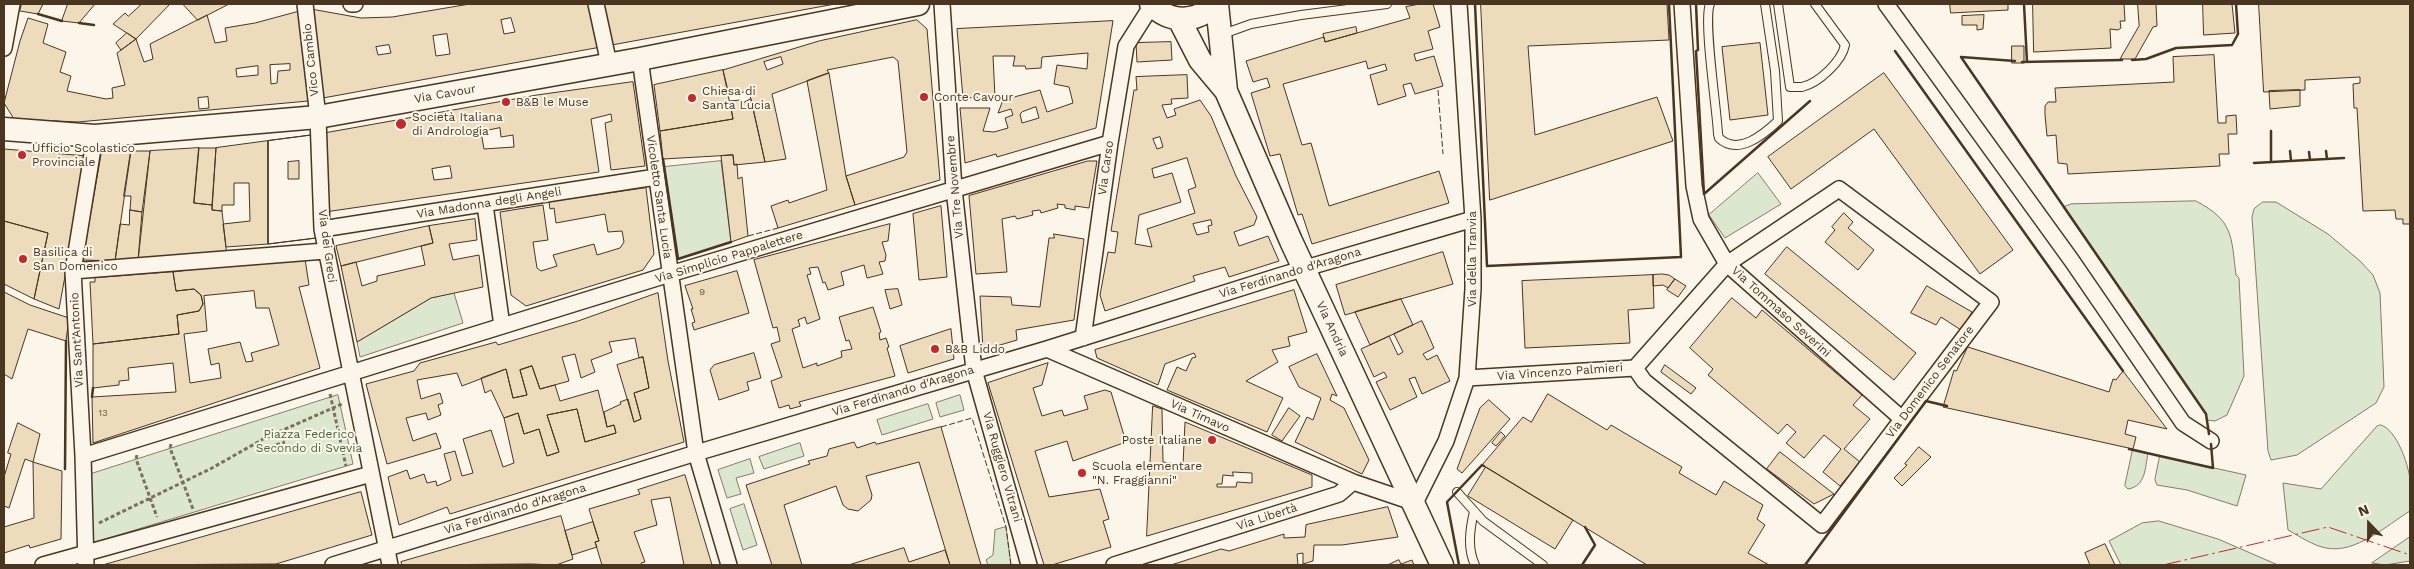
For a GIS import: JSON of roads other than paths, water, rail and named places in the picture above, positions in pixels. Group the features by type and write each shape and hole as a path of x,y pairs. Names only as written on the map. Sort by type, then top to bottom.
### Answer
{"street":[{"path":"4,48 12,4"},
{"name":"Vico Cambio","path":"305,4 318,117"},
{"path":"596,4 609,64"},
{"name":"Via Cavour","path":"4,130 95,136 318,117 640,59 884,6 918,4"},
{"name":"Via Tre Novembre","path":"942,4 954,189 974,370"},
{"path":"1151,4 1159,12 1179,19 1200,16 1216,4"},
{"name":"Via Carso","path":"1083,338 1110,143 1126,46 1151,4"},
{"name":"Via Andria","path":"1216,4 1226,91"},
{"name":"Via della Tranvia","path":"1415,503 1446,441 1467,378 1473,289 1473,219 1459,4"},
{"name":"Via Tommaso Severini","path":"1682,4 1694,186 1701,219 1727,264 1901,418"},
{"path":"1886,4 2066,253 2183,423 2210,441"},
{"name":"Via Andria","path":"1179,19 1200,60 1226,91 1304,269 1415,503 1442,565"},
{"name":"Vicoletto Santa Lucia","path":"640,59 696,453 729,565"},
{"name":"Via dei Greci","path":"318,117 322,228 350,375"},
{"name":"Via Sant'Antonio","path":"83,456 73,271 95,136"},
{"name":"Via Simplicio Pappalettere","path":"350,375 670,274 1110,143"},
{"name":"Via Madonna degli Angeli","path":"322,228 485,205 656,177"},
{"name":"Via Domenico Senatore","path":"1635,368 1644,381 1822,525 1901,418 1991,302 1839,189 1727,264"},
{"path":"485,205 502,326"},
{"name":"Via Ferdinando d'Aragona","path":"333,565 696,453 1047,349 1304,269 1473,219"},
{"path":"73,271 325,251"},
{"name":"Via Vincenzo Palmieri","path":"1467,378 1635,368 1727,264"},
{"name":"Via Timavo","path":"1047,349 1353,482"},
{"name":"Via Ruggiero Vitrani","path":"974,370 1029,565"},
{"path":"86,560 83,456 350,375 390,565"},
{"path":"43,565 86,560 161,533 371,474"},
{"path":"1353,482 1415,503"},
{"name":"Via Libertà","path":"1114,565 1339,494 1353,482"}],"lane":[{"path":"1219,36 1251,24 1387,4"},
{"path":"1710,4 1708,9 1709,27 1718,134 1726,143 1738,144 1754,140 1778,121 1775,71 1765,4"},
{"path":"1778,4 1790,87 1803,87 1821,78 1844,52 1845,45 1815,4"},
{"path":"1457,492 1474,511 1544,565"},
{"path":"1474,511 1470,528 1471,558 1474,565"}],"place":[{"name":"Conte Cavour","path":"924,97"},
{"name":"Chiesa di Santa Lucia","path":"692,98"},
{"name":"B&B le Muse","path":"506,102"},
{"name":"Società Italiana di Andrologia","path":"401,124"},
{"name":"Ufficio Scolastico Provinciale","path":"22,155"},
{"name":"Basilica di San Domenico","path":"23,259"},
{"name":"B&B Liddo","path":"935,349"},
{"name":"Poste Italiane","path":"1212,440"},
{"name":"Scuola elementare \"N. Fraggianni\"","path":"1082,473"}],"park label":[{"name":"Piazza Federico Secondo di Svevia","path":"309,441"}]}
